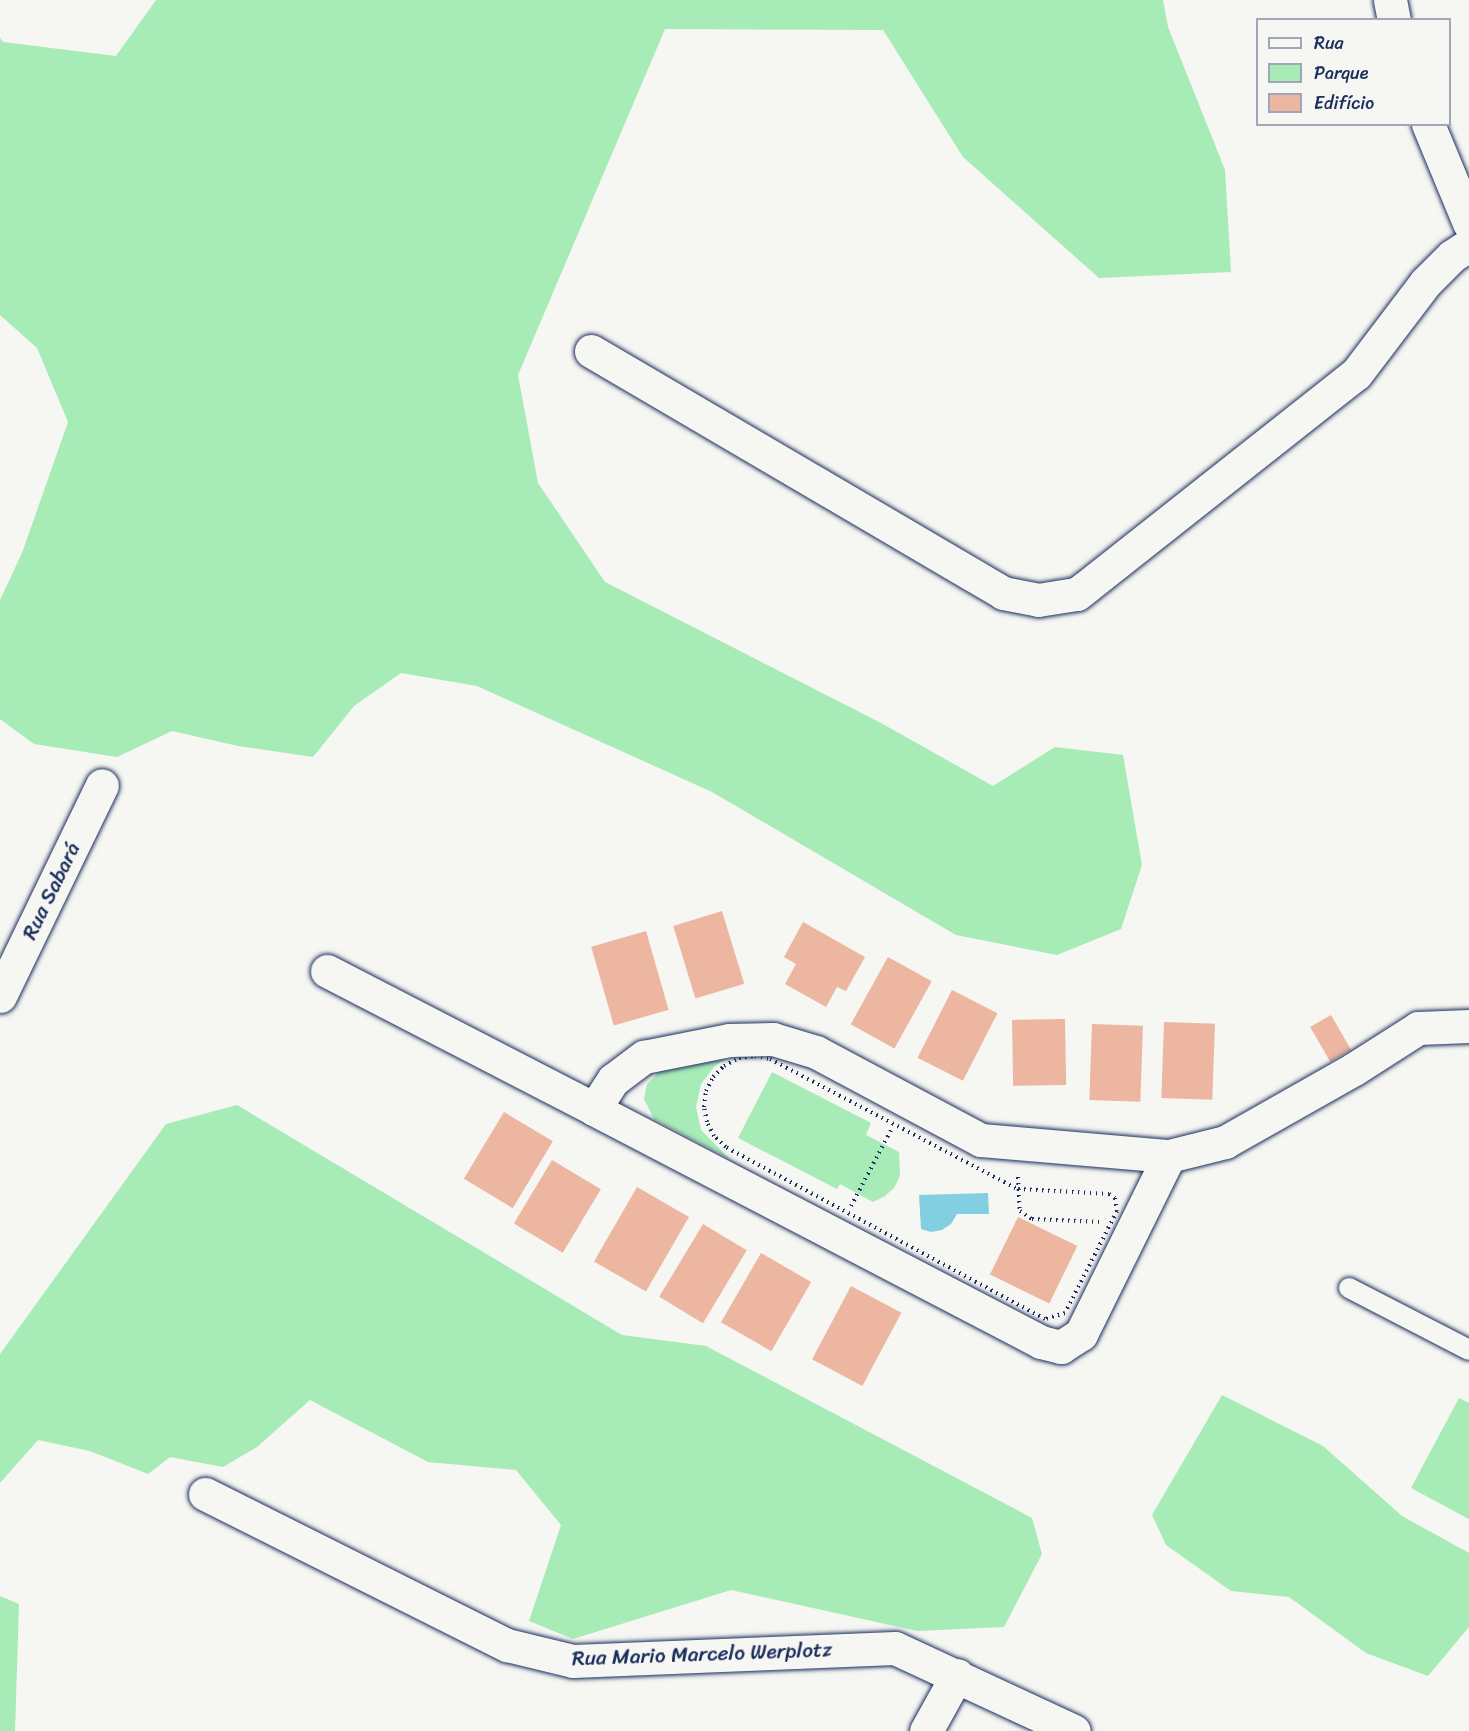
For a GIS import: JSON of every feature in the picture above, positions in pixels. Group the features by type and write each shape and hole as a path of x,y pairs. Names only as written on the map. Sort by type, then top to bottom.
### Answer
{"street":[{"path":"1390,0 1394,18"},
{"path":"1429,126 1469,223"},
{"path":"591,351 1003,593 1038,600 1077,594 1356,374 1425,283 1452,256 1469,245"},
{"name":"Rua Sabará","path":"0,996 102,785"},
{"path":"327,971 1041,1342 1061,1347 1081,1335 1169,1156"},
{"path":"594,1109 613,1080 644,1057 729,1040 773,1039 816,1052 981,1140 1169,1156 1225,1143 1354,1069 1418,1028 1469,1026"},
{"name":"Rua Mario Marcelo Werplotz","path":"205,1494 507,1645 573,1661 895,1647 1074,1731"},
{"path":"926,1731 957,1675"}],"lane":[{"path":"1349,1288 1469,1350"}],"path":[{"path":"755,1056 771,1059 1018,1189 1108,1194 1115,1198 1118,1205 1112,1222 1065,1313 1059,1317 1045,1319 726,1147 714,1136 707,1122 704,1107 706,1091 713,1077 739,1058 755,1056"},
{"path":"847,1213 894,1124"},
{"path":"1018,1143 1020,1211 1032,1219 1112,1222"}],"green space":[{"path":"156,0 1163,0 1168,27 1225,170 1231,272 1099,278 963,157 883,30 665,29 518,375 538,483 605,582 881,723 993,786 1055,747 1123,755 1142,865 1121,929 1057,955 956,935 712,792 477,686 401,673 354,706 313,757 238,746 172,731 117,757 34,744 0,719 0,600 22,553 68,422 37,348 0,315 0,38 3,42 116,56"},
{"path":"731,1055 715,1066 701,1084 696,1107 701,1130 730,1159 654,1119 644,1099 647,1084 662,1069"},
{"path":"772,1072 871,1123 866,1135 899,1152 900,1176 894,1188 873,1202 840,1184 837,1189 738,1138"},
{"path":"237,1105 622,1335 706,1346 1032,1518 1042,1554 1004,1627 917,1631 731,1590 573,1639 529,1621 561,1525 516,1470 428,1462 310,1400 257,1447 223,1467 170,1457 148,1474 90,1451 38,1440 0,1483 0,1354 166,1124"},
{"path":"1222,1395 1323,1446 1402,1516 1469,1553 1469,1627 1428,1676 1366,1653 1289,1597 1231,1591 1166,1545 1152,1515"},
{"path":"1459,1398 1469,1403 1469,1519 1411,1488"},
{"path":"0,1596 19,1604 15,1731 0,1731"}],"water":[{"path":"988,1193 989,1214 957,1214 951,1224 942,1230 931,1232 921,1229 919,1195"}],"building":[{"path":"722,911 744,984 695,999 673,926"},
{"path":"803,922 865,957 846,991 837,987 826,1007 785,984 796,964 784,957"},
{"path":"646,931 669,1010 614,1026 591,947"},
{"path":"888,957 932,981 894,1049 851,1024"},
{"path":"952,990 997,1013 963,1081 917,1058"},
{"path":"1331,1015 1351,1050 1330,1062 1310,1027"},
{"path":"1065,1019 1066,1085 1013,1086 1012,1020"},
{"path":"1164,1022 1215,1024 1212,1100 1161,1098"},
{"path":"1092,1024 1143,1026 1140,1102 1089,1100"},
{"path":"504,1112 553,1141 513,1208 464,1179"},
{"path":"552,1160 601,1189 563,1253 514,1223"},
{"path":"637,1187 689,1217 646,1291 594,1261"},
{"path":"1018,1217 1077,1246 1049,1303 990,1275"},
{"path":"703,1224 747,1250 703,1323 659,1297"},
{"path":"761,1253 811,1282 771,1351 721,1322"},
{"path":"851,1286 901,1313 862,1386 812,1359"}]}
